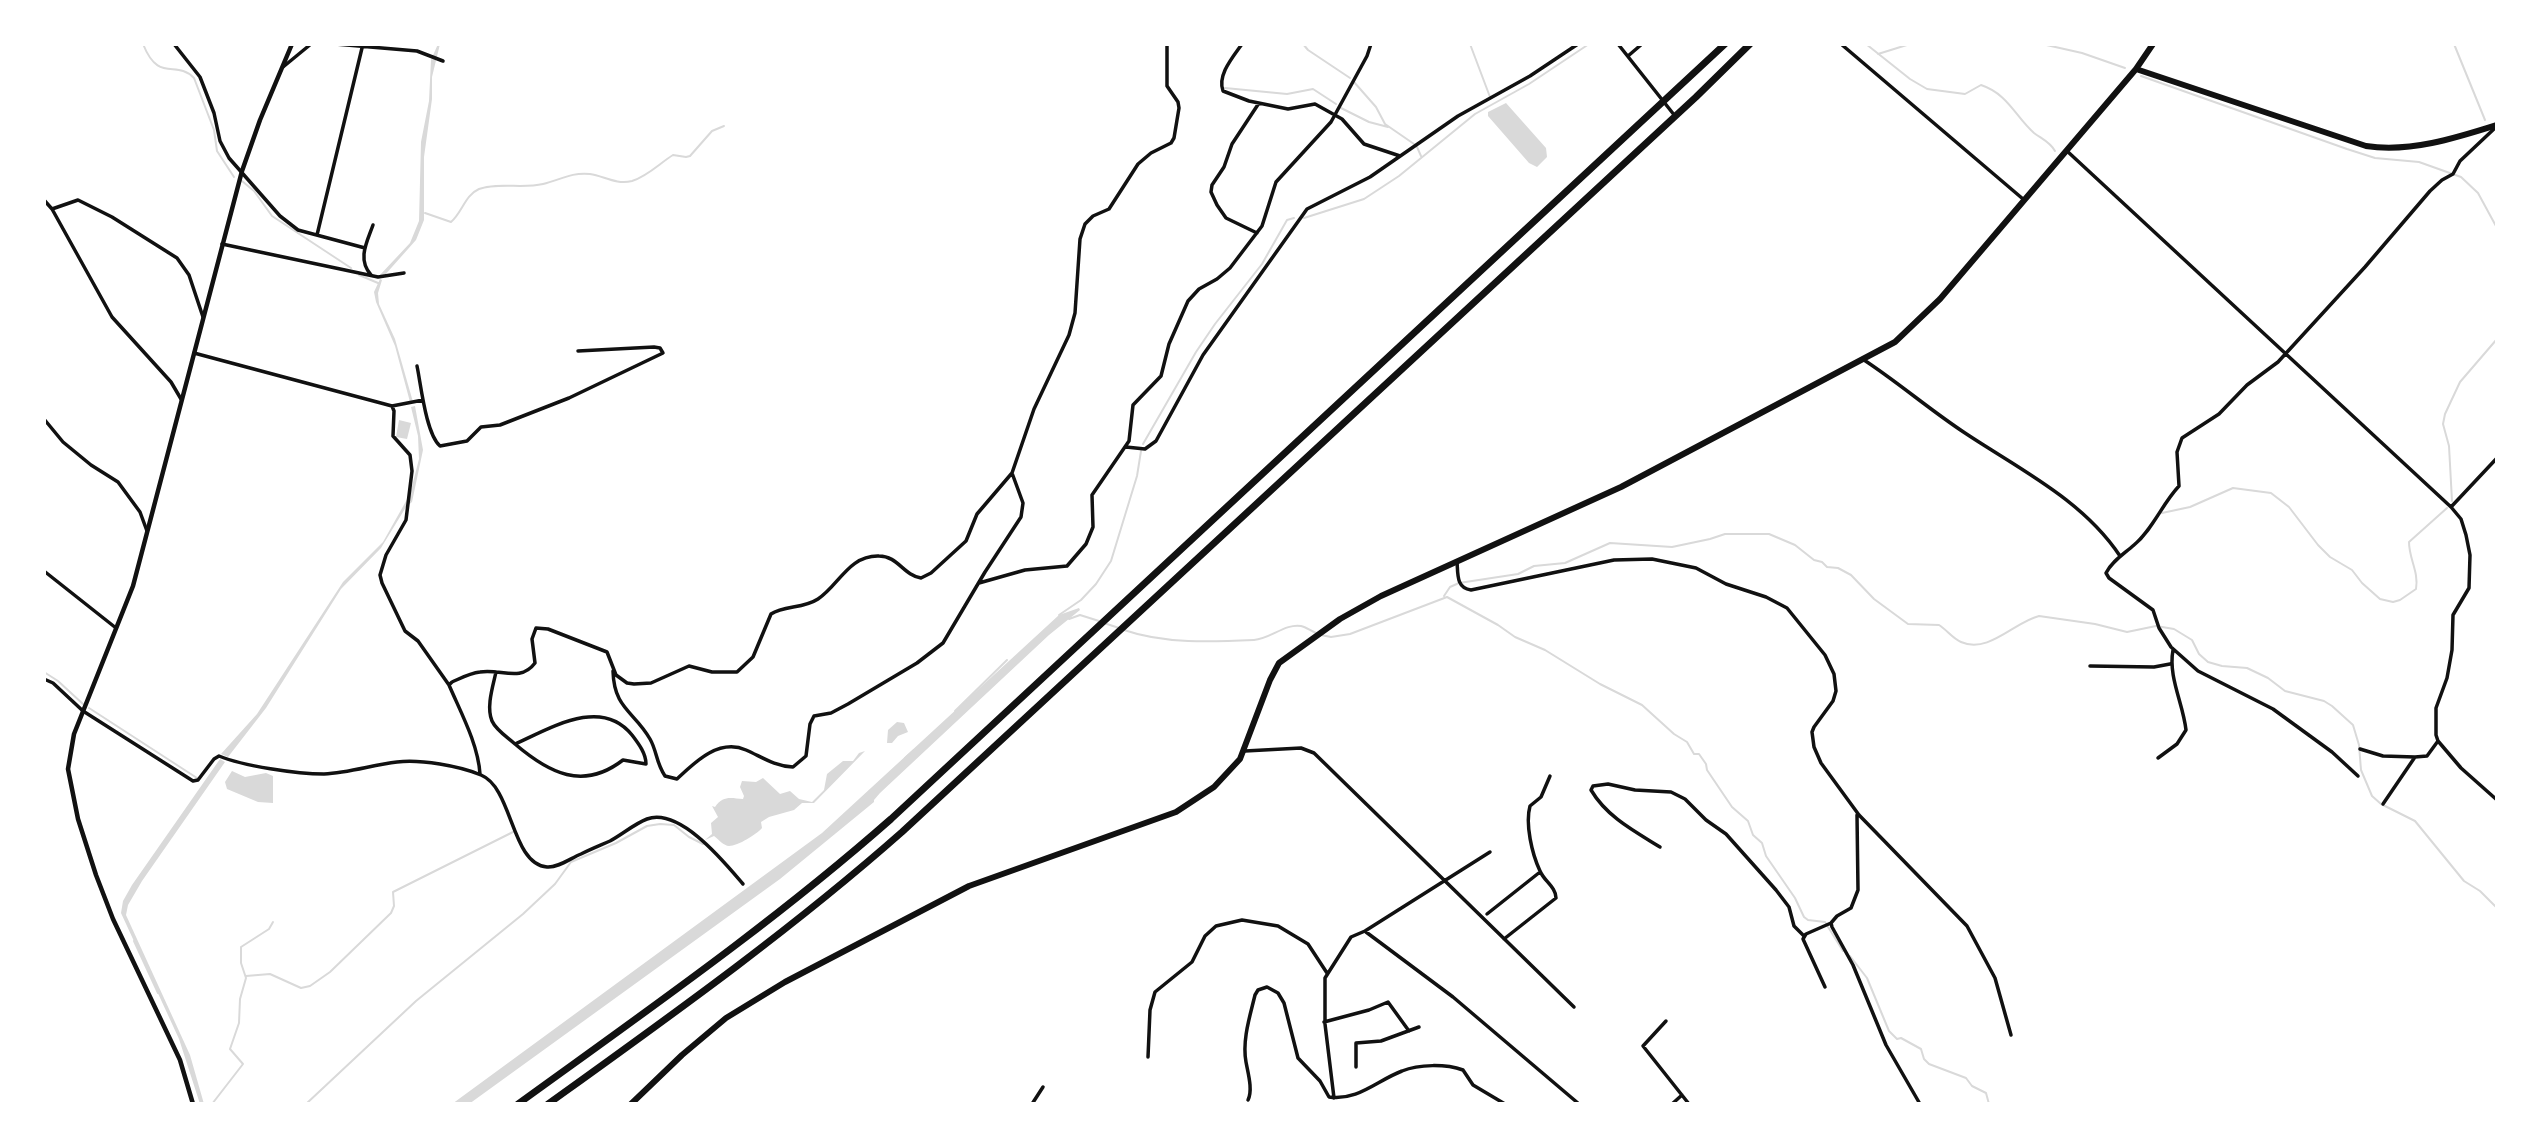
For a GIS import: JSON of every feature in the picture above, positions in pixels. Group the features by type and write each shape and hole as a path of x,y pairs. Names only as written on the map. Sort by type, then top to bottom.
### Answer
{"highway":[{"path":"518,1104 733,947 827,874 936,779 1725,44"},
{"path":"548,1104 725,976 829,895 947,792 1675,117 1750,44"}],"main road":[{"path":"631,1104 726,1018 785,982 969,886 1182,809 1221,781 1245,751 1274,671 1285,657 1366,603 1621,487 1895,342 1921,319 2025,200 2137,68 2153,44"},
{"path":"2137,68 2366,146 2385,149 2418,145 2497,125"}],"street":[{"path":"174,44 198,72 214,113 220,141 235,166 286,221 298,230 365,248"},
{"path":"193,1104 177,1053 100,887 78,820 68,769 72,742 83,711 130,596 242,171 292,44"},
{"path":"282,68 311,44"},
{"path":"335,44 417,51 443,61"},
{"path":"612,669 627,683 642,685 689,666 712,673 737,672 753,657 771,614 776,610 800,607 816,600 831,590 849,566 878,555 896,561 912,576 921,578 931,573 966,541 977,514 1012,473 1034,409 1069,335 1075,313 1080,239 1085,224 1093,216 1109,209 1138,164 1151,153 1171,143 1174,138 1179,108 1167,86 1167,44"},
{"path":"1242,44 1226,70 1221,89 1226,93 1288,109 1315,104 1342,119 1364,144 1400,156"},
{"path":"979,583 1025,570 1068,566 1086,544 1093,527 1092,495 1129,441 1133,405 1161,376 1169,344 1188,301 1199,289 1230,268 1257,233 1266,219 1276,182 1335,115 1371,44"},
{"path":"1126,447 1145,449 1156,441 1203,355 1307,209 1370,177 1458,116 1530,76 1578,44"},
{"path":"1618,44 1675,117"},
{"path":"1628,56 1642,44"},
{"path":"1841,44 2025,200"},
{"path":"317,235 362,48"},
{"path":"1257,233 1226,218 1217,205 1212,184 1224,167 1232,144 1259,103"},
{"path":"2358,776 2332,752 2273,709 2206,676 2173,650 2151,607 2107,576 2107,571 2146,533 2165,501 2179,486 2177,452 2182,438 2219,414 2247,384 2271,368 2365,267 2430,191 2453,174 2460,161 2497,125"},
{"path":"2067,151 2451,507 2463,525 2470,565 2467,594 2453,615 2451,660 2436,708 2438,741 2461,768 2497,800"},
{"path":"44,200 52,209 112,317 171,383 181,399"},
{"path":"52,209 78,200 112,217 177,258 189,275 203,317"},
{"path":"372,276 363,264 373,225"},
{"path":"222,244 378,277 404,273"},
{"path":"417,366 421,401 435,440 440,446 467,441 481,427 500,425 569,398 663,354 660,348 654,347 578,351"},
{"path":"194,353 392,406 421,401"},
{"path":"1864,360 1935,413 2074,506 2104,535 2120,556"},
{"path":"392,406 393,436 410,455 412,466 406,520 386,555 380,575 405,631 418,641 449,685 461,709 479,763 480,774"},
{"path":"44,419 63,442 91,465 118,482 140,512 147,532"},
{"path":"2451,507 2497,458"},
{"path":"449,685 480,671 518,675 528,671 534,663 532,634 537,628 541,628 607,652 621,704 650,739 657,763 665,776 677,779 703,757 734,746 774,765 793,767 806,756 810,724 814,716 831,713 848,704 936,650 943,643 1021,517 1023,503 1012,473"},
{"path":"1457,561 1459,583 1464,589 1471,590 1614,560 1633,558 1671,561 1703,571 1726,584 1766,597 1787,608 1832,668 1836,691 1833,701 1814,727 1812,739 1821,762 1857,813 1967,926 1994,978 2011,1035"},
{"path":"44,571 117,628"},
{"path":"2158,758 2177,744 2186,730 2170,664 2173,650"},
{"path":"2090,666 2154,667 2170,664"},
{"path":"496,672 491,719 515,744 550,768 572,776 584,777 604,773 623,760 646,764 643,751 629,731 603,716 577,718 515,744"},
{"path":"44,679 53,682 83,711 193,781 198,780 219,756 227,760 307,774 355,771 407,761 434,764 487,778 497,791 529,857 542,866 555,866 611,841 649,818 664,818 676,822 713,848 724,859 729,870 744,884"},
{"path":"2360,749 2383,756 2427,756 2438,741"},
{"path":"1245,751 1301,748 1310,750 1574,1007"},
{"path":"2383,804 2415,757"},
{"path":"1504,939 1556,898 1556,891 1540,872 1528,810 1532,803 1541,797 1550,776"},
{"path":"1660,847 1609,813 1594,796 1592,786 1661,790 1685,799 1706,820 1726,834 1776,890 1789,907 1794,926 1804,936"},
{"path":"1804,936 1831,923 1851,908 1859,876 1856,852 1857,813"},
{"path":"1334,1098 1324,1022 1324,987 1327,974 1351,937 1446,882 1490,852"},
{"path":"1487,914 1540,872"},
{"path":"1148,1057 1150,1010 1155,992 1192,962 1205,936 1216,926 1242,920 1278,926 1308,944 1327,974"},
{"path":"1831,923 1857,975 1876,1025 1920,1104"},
{"path":"1365,931 1453,997 1579,1104"},
{"path":"1804,936 1803,943 1825,987"},
{"path":"1248,1100 1251,1092 1246,1040 1255,995 1258,990 1267,987 1279,993 1284,1003 1298,1058 1320,1081 1329,1097 1351,1097 1402,1070 1444,1067 1463,1070 1473,1085 1505,1104"},
{"path":"1324,1022 1388,1002 1409,1031"},
{"path":"1666,1021 1643,1046 1689,1104"},
{"path":"1356,1067 1356,1043 1381,1041 1419,1027"},
{"path":"1032,1104 1043,1087"},
{"path":"1672,1104 1682,1095"}],"shaded area":[{"path":"438,44 424,157 424,220 416,240 384,276 379,276 410,243 419,221 421,142 429,101 431,60"},
{"path":"1506,103 1546,148 1547,157 1537,167 1529,163 1488,116 1488,112"},
{"path":"380,279 379,304 395,339 413,402 410,402 395,346 376,302 374,292"},
{"path":"415,406 423,450 412,502 406,507 381,548 341,589 266,708 228,757 221,754 257,714 343,582 383,542 410,494 419,459 418,436 411,407"},
{"path":"399,420 411,423 407,439 396,437"},
{"path":"1079,608 1080,610 1049,635 880,793 874,802 780,879 469,1104 452,1104 822,833 1059,615"},
{"path":"897,722 904,723 908,732 898,736 892,743 887,743 888,730"},
{"path":"865,751 814,803 802,803 794,810 769,817 761,822 760,830 737,844 727,846 714,836 705,840 712,834 711,823 718,817 712,806 715,807 727,798 743,799 740,787 742,781 756,782 763,778 780,794 790,791 799,799 812,802 824,790 827,774 843,761 853,761 859,753"},
{"path":"220,759 225,762 142,881 128,905 126,915 190,1055 204,1104 200,1104 179,1039 121,913 123,901 132,885"},
{"path":"232,771 245,777 266,773 273,776 273,803 258,802 227,789 225,782"}],"waterway":[{"path":"143,44 155,64 181,70 194,78 214,130 217,151 234,177"},
{"path":"1303,44 1350,78"},
{"path":"1470,44 1490,97"},
{"path":"1304,218 1364,199 1399,176 1475,114 1529,84 1589,44"},
{"path":"1866,44 1927,89 1965,94 1981,85 1990,89 2005,100 2027,126 2055,151"},
{"path":"1878,54 1910,44"},
{"path":"2042,44 2082,53 2125,68"},
{"path":"2454,44 2485,120"},
{"path":"2141,76 2375,158 2419,162 2461,177 2478,193 2497,228"},
{"path":"1354,82 1376,107 1385,124 1414,144"},
{"path":"1225,88 1287,94 1313,89 1336,104"},
{"path":"1341,108 1369,122 1388,127"},
{"path":"425,213 451,222 470,195 487,187 535,185 583,174 621,182 632,181 649,173 673,155 690,156 712,131 724,126"},
{"path":"1417,147 1421,156"},
{"path":"242,181 254,191 272,216 351,268"},
{"path":"1143,444 1196,352 1262,264 1287,220 1294,218"},
{"path":"359,275 378,283"},
{"path":"2452,501 2449,446 2443,424 2445,414 2460,382 2497,339"},
{"path":"1059,615 1081,600 1096,584 1111,561 1137,476 1141,451"},
{"path":"2162,513 2190,507 2233,488 2271,493 2289,507 2330,557 2352,570 2380,599 2393,602 2416,589 2409,542 2447,508"},
{"path":"1444,596 1450,587 1459,583 1518,574 1534,566 1565,563 1610,543 1672,547 1725,534 1769,534 1795,545 1827,567 1838,568 1851,575 1874,599 1908,624 1939,625 1961,642 1971,645 1991,641 2039,616 2095,624 2127,632 2156,626 2174,629 2192,640 2199,654 2208,662 2247,668 2268,678 2285,691 2324,701 2332,706 2353,725 2359,745 2361,770 2372,796 2381,804 2415,821 2464,881 2480,891 2497,908"},
{"path":"1321,635 1331,637 1350,634 1447,597 1642,705 1687,742 1694,754 1699,754 1732,807 1748,821 1753,835 1762,843 1766,856 1795,898 1804,917 1825,922 1843,951"},
{"path":"1069,619 1080,615 1099,621"},
{"path":"1104,623 1119,628"},
{"path":"1124,630 1155,638 1205,641 1254,640 1295,626 1316,633"},
{"path":"955,711 1007,660"},
{"path":"44,672 83,704"},
{"path":"89,708 197,778"},
{"path":"905,758 914,750"},
{"path":"306,1104 416,1001 523,914 555,884 571,862 647,826 660,824 674,825 703,844"},
{"path":"246,976 270,974 301,988 310,986 330,972 391,913 394,906 393,892 513,832"},
{"path":"212,1104 243,1064 230,1049 239,1023 240,999 246,978 241,963 241,947 269,929 273,922"},
{"path":"134,941 158,993"},
{"path":"1850,956 1867,978 1889,1031 1897,1039 1901,1038 1921,1049 1929,1064 1966,1078 1972,1086 1986,1093 1989,1104"}]}
